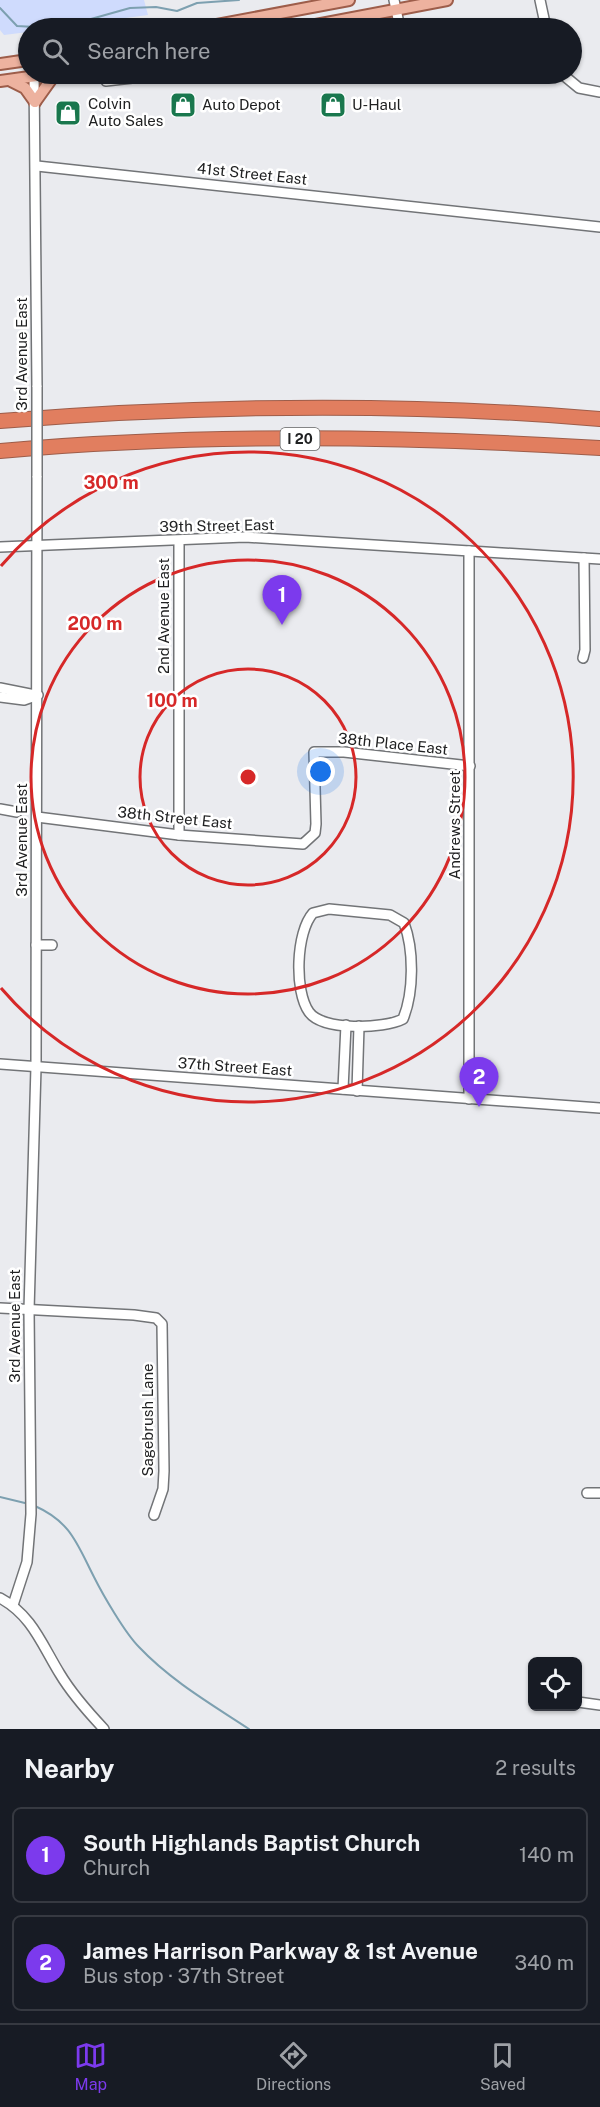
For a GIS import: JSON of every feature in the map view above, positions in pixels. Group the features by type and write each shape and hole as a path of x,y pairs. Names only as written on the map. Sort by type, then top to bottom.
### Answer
{"highway":[{"name":"I 20","path":"0,421 91,414 302,407 472,411 600,419"},
{"name":"I 20","path":"0,451 140,442 376,438 600,448"}],"main road":[{"path":"256,18 349,0"},
{"path":"341,18 395,5 447,0"},
{"path":"0,63 18,61"},
{"path":"4,81 25,88 35,102 47,84"}],"street":[{"path":"540,0 544,18"},
{"name":"3rd Avenue East","path":"13,1605 27,1562 31,1514 29,1310 36,1067 38,696 37,166 34,84"},
{"path":"574,84 579,88 600,92"},
{"name":"41st Street East","path":"37,166 600,227"},
{"name":"39th Street East","path":"0,547 245,537 600,560"},
{"name":"2nd Avenue East","path":"179,541 179,836"},
{"name":"Andrews Street","path":"468,1099 469,551"},
{"path":"583,658 584,558"},
{"path":"0,688 38,696"},
{"path":"0,697 24,700 38,696"},
{"name":"38th Place East","path":"310,840 316,824 314,752 344,752 470,766"},
{"path":"0,809 17,812"},
{"name":"38th Street East","path":"37,817 179,836 294,844 310,840"},
{"path":"329,909 390,915 404,923 410,940 409,1003 403,1019 385,1026 359,1026 326,1023 309,1013 303,999 302,930 312,913 329,909"},
{"path":"36,945 52,945"},
{"path":"343,1089 345,1025"},
{"path":"357,1091 359,1026"},
{"name":"37th Street East","path":"0,1064 600,1108"},
{"path":"0,1308 29,1310"},
{"name":"Sagebrush Lane","path":"29,1310 134,1315 156,1318 162,1324 164,1471 163,1489 154,1515"},
{"path":"587,1493 600,1493"},
{"path":"0,1598 13,1605 35,1629 70,1690 104,1729"},
{"path":"582,1703 600,1705"}],"shaded area":[{"path":"0,0 144,0 148,15 126,18 18,18 18,33 4,35 0,30"}],"waterway":[{"path":"94,18 130,8 156,7 177,11 197,3 239,0"},
{"path":"0,8 18,26"},
{"path":"0,1497 29,1504"},
{"path":"35,1506 57,1519 72,1535 98,1585 127,1633 139,1647 177,1681 249,1729"}],"place":[{"name":"Auto Depot","path":"183,105"},
{"name":"U-Haul","path":"333,105"},
{"name":"Colvin Auto Sales","path":"68,113"},
{"name":"South Highlands Baptist Church","path":"282,625"},
{"name":"James Harrison Parkway & 1st Avenue","path":"479,1107"}]}
